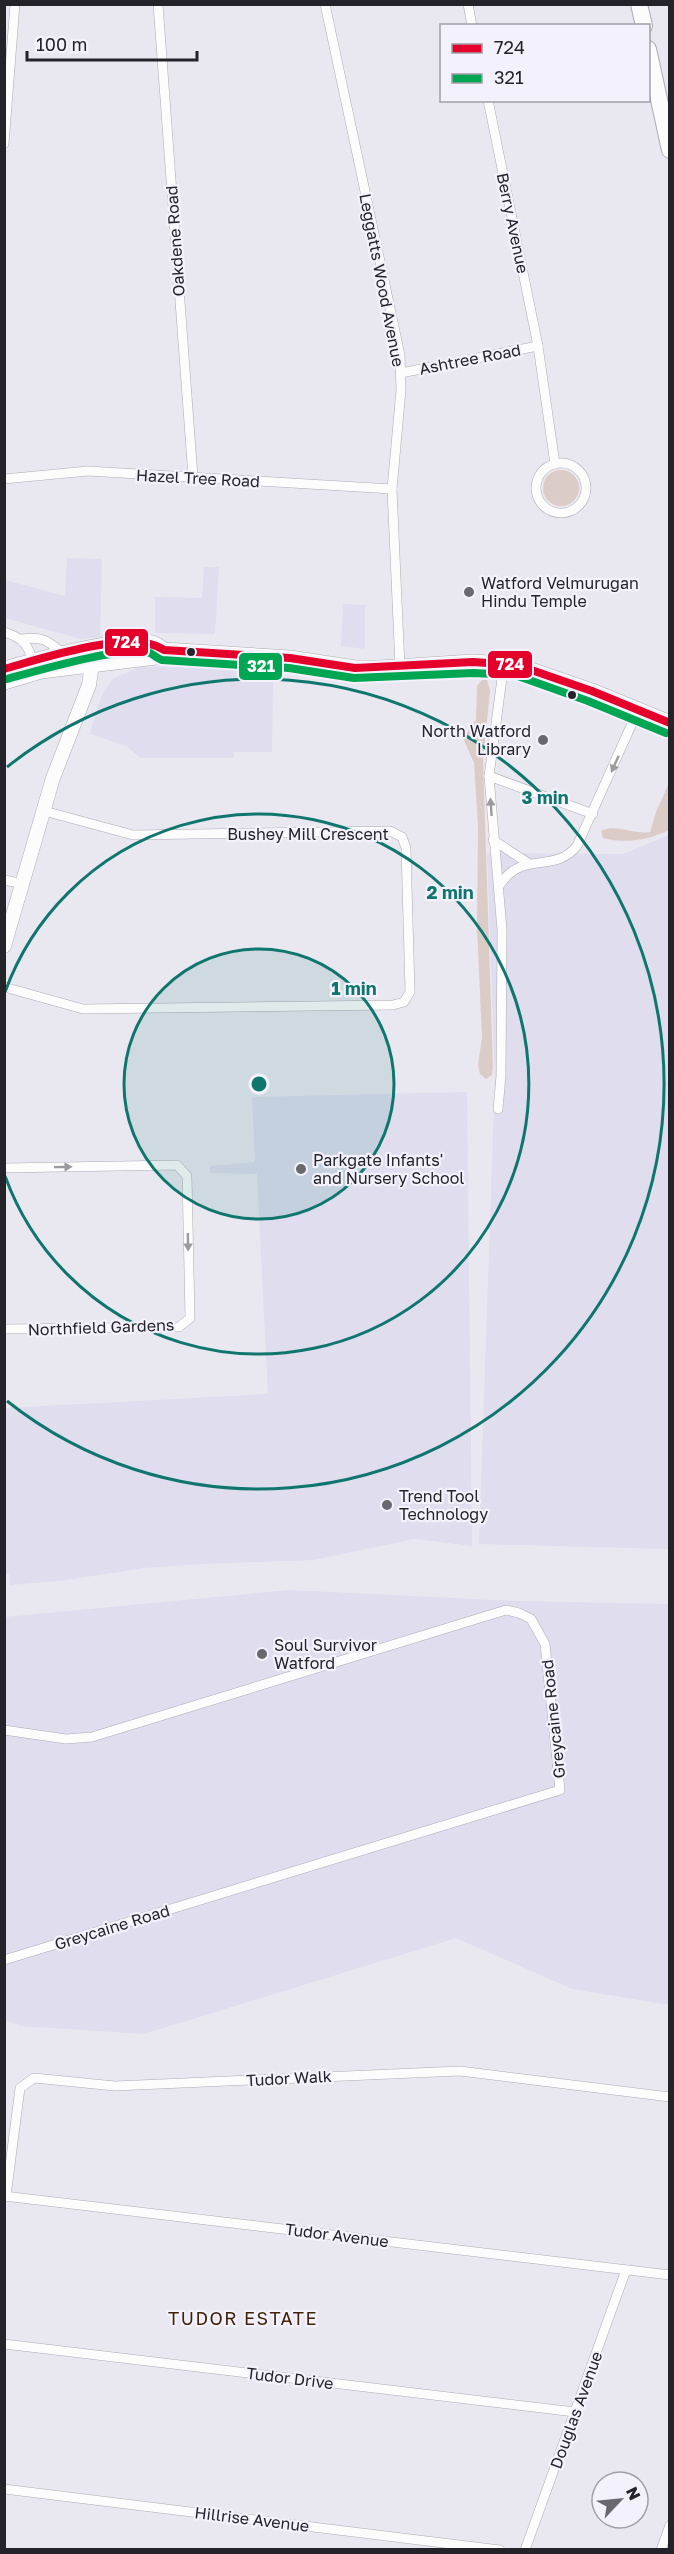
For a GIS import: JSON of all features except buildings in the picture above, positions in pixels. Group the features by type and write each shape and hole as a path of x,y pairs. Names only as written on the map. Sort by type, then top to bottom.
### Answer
{"highway":[{"path":"639,4 644,24"},
{"path":"650,57 667,129 669,150"}],"main road":[{"path":"4,682 64,654 122,644 154,643 164,650 290,658 355,668 456,662 504,663 531,669 669,723"},
{"path":"4,669 93,664 156,657 164,650"}],"street":[{"path":"4,144 15,4"},
{"name":"Oakdene Road","path":"158,4 193,477"},
{"name":"Leggatts Wood Avenue","path":"325,4 400,355 401,373 392,489 400,667"},
{"path":"468,4 472,24"},
{"name":"Berry Avenue","path":"488,102 538,346 555,464"},
{"name":"Ashtree Road","path":"401,373 538,346"},
{"path":"555,464 573,465 583,475 586,483 585,497 580,506 565,514 550,511 544,507 536,491 538,478 543,471 555,464"},
{"name":"Hazel Tree Road","path":"4,479 88,471 392,489"},
{"path":"4,632 22,639 28,645 34,667"},
{"path":"22,639 37,637 51,643 64,654"},
{"path":"4,946 44,811 88,685 93,664 93,649"},
{"path":"498,1109 501,1076 502,930 489,776 504,663"},
{"path":"499,886 508,874 528,863 554,861 567,856 577,846 638,710"},
{"path":"489,776 593,814"},
{"name":"Bushey Mill Crescent","path":"4,987 83,1009 393,1005 404,1002 410,992 406,848 402,837 390,831 133,835 44,811"},
{"path":"494,840 528,863"},
{"path":"4,880 24,884"},
{"name":"Northfield Gardens","path":"4,1168 177,1165 187,1176 190,1318 180,1327 4,1329"},
{"name":"Greycaine Road","path":"4,1730 66,1739 92,1737 506,1610 519,1612 531,1619 545,1644 560,1790 4,1960"},
{"name":"Tudor Walk","path":"5,2196 20,2088 34,2078 115,2086 460,2071 669,2097"},
{"name":"Tudor Avenue","path":"5,2196 669,2276"},
{"name":"Douglas Avenue","path":"525,2550 626,2270"},
{"name":"Tudor Drive","path":"4,2344 575,2412"},
{"name":"Hillrise Avenue","path":"4,2489 500,2550"},
{"path":"661,2550 669,2525"}],"shaded area":[{"path":"561,470 574,475 579,488 574,501 561,506 548,501 543,488 548,475"},
{"path":"67,558 102,559 100,637 81,639 5,618 5,580 65,596"},
{"path":"204,567 219,567 215,634 155,633 155,597 202,598"},
{"path":"343,604 365,605 365,649 341,646"},
{"path":"205,666 273,670 272,752 233,752 234,758 141,758 126,746 90,734 98,705 105,689 114,678 140,667"},
{"path":"482,680 487,680 490,691 483,759 493,1068 492,1075 486,1079 480,1074 478,1065 482,1037 477,929 478,826 474,763 463,738 476,720 477,686"},
{"path":"669,783 669,830 637,840 620,841 603,838 601,831 613,828 650,832"},
{"path":"669,835 669,1549 479,1544 495,1077 487,853 623,854"},
{"path":"467,1092 472,1546 415,1539 313,1560 144,1568 60,1581 10,1585 9,1574 4,1573 5,1408 268,1394 257,1174 210,1173 210,1166 255,1162 252,1097"},
{"path":"289,1590 517,1601 669,1604 669,2005 572,1989 456,1938 144,2034 21,2026 5,2020 4,1617"}],"transit line":[{"name":"724","path":"4,669 62,653 131,642 150,644 164,650 290,658 355,668 473,662 517,665 592,691 670,723"},
{"name":"321","path":"7,679 79,660 137,651 150,653 162,660 289,668 354,678 473,673 515,675 588,701 666,733"}],"place":[{"name":"Watford Velmurugan Hindu Temple","path":"469,592"},
{"name":"North Watford Library","path":"543,740"},
{"name":"Parkgate Infants' and Nursery School","path":"301,1169"},
{"name":"Trend Tool Technology","path":"387,1505"},
{"name":"Soul Survivor Watford","path":"262,1654"}],"district":[{"name":"TUDOR ESTATE","path":"243,2318"}]}
